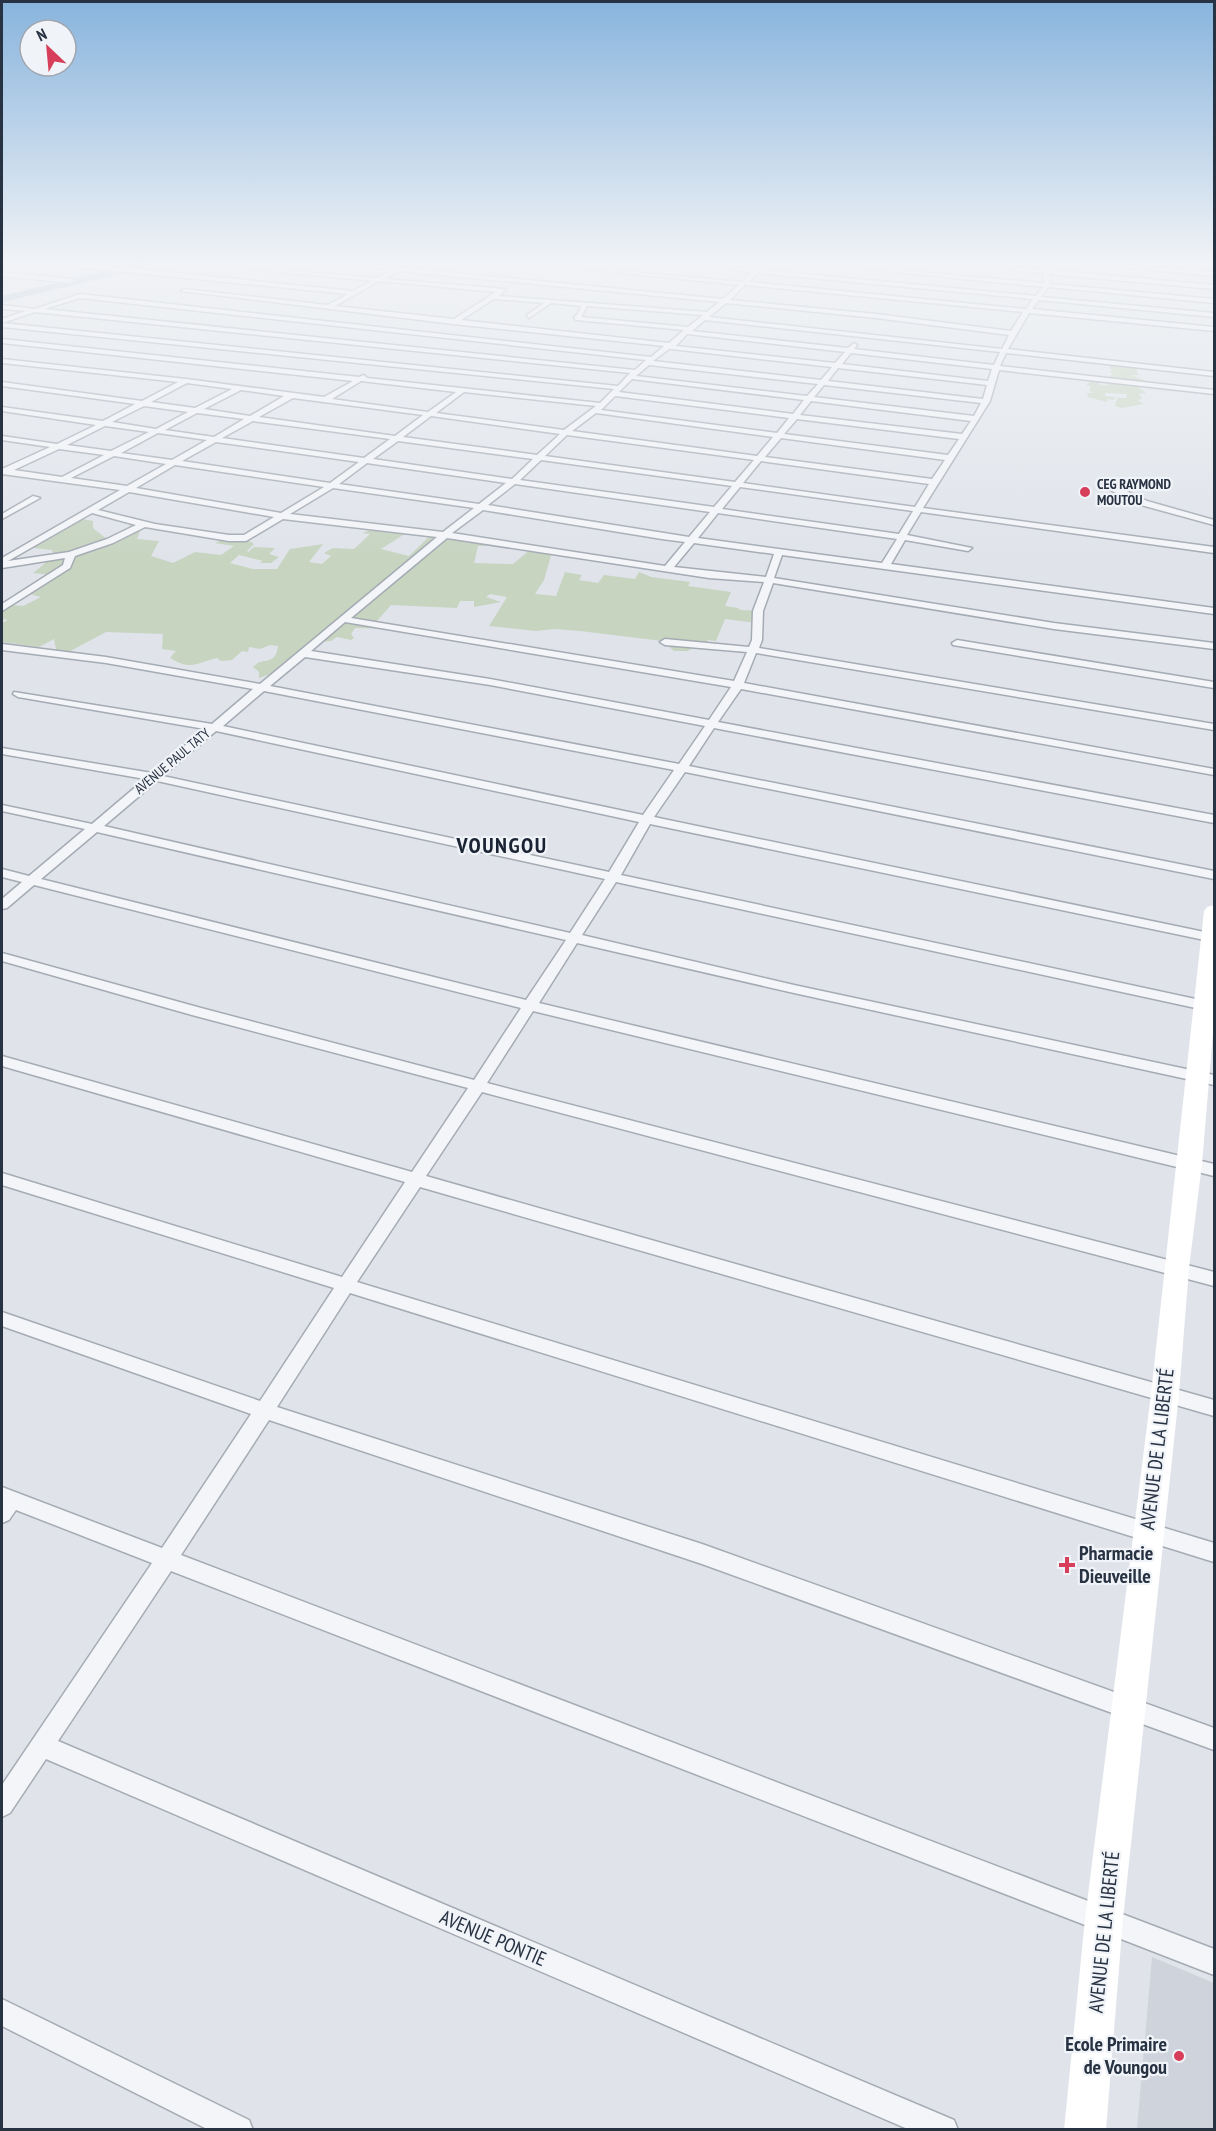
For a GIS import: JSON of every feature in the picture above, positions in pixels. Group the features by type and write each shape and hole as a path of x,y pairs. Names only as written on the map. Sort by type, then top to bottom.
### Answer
{"street":[{"path":"2,370 24,359"},
{"path":"177,359 602,405"},
{"path":"3,472 227,359"},
{"path":"350,359 621,388"},
{"path":"325,400 392,359"},
{"path":"507,359 976,419"},
{"path":"639,359 986,400"},
{"path":"782,359 990,383"},
{"path":"668,568 841,359"},
{"path":"931,359 1215,392"},
{"path":"885,567 934,482 976,419 986,400 1000,359"},
{"path":"1081,359 1215,374"},
{"path":"2,361 240,388 934,482"},
{"name":"AVENUE PAUL TATY","path":"2,904 342,619 514,481 567,431 595,411 651,361"},
{"path":"2,384 1215,550"},
{"path":"62,480 240,388"},
{"path":"89,510 142,525 242,539 251,537 367,461 464,389"},
{"path":"614,394 964,437"},
{"path":"2,563 89,510 292,395"},
{"path":"2,410 514,481 968,548"},
{"path":"595,411 949,459"},
{"path":"2,438 482,507 689,540 1215,611"},
{"path":"3,472 129,489 283,516 445,535 668,568 770,580 1054,626 1215,646"},
{"path":"1105,484 1144,503 1215,523"},
{"path":"2,517 36,498"},
{"path":"2,563 71,554 110,541 142,525"},
{"path":"2,1804 43,1746 416,1181 575,937 681,766 738,686 754,650 758,633 758,611 779,552"},
{"path":"2,608 67,566 71,554"},
{"path":"342,619 738,686 1215,772"},
{"path":"665,642 754,650 1215,727"},
{"path":"957,643 1215,685"},
{"path":"2,647 158,669 681,766 1215,876"},
{"path":"301,653 490,682 1215,819"},
{"path":"18,694 213,727 646,820 1214,929"},
{"path":"2,751 153,777 1209,1007"},
{"path":"2,808 208,852 794,989 1206,1078"},
{"path":"2,873 530,1006 1202,1167"},
{"name":"AVENUE DE LA LIBERTÉ","path":"1085,2130 1104,1918 1129,1710 1147,1532 1165,1394 1176,1268 1202,1167 1214,929"},
{"path":"2,957 478,1086 1215,1279"},
{"path":"2,1061 1215,1408"},
{"path":"2,1179 1215,1553"},
{"path":"2,1319 265,1410 702,1554 1129,1710 1215,1739"},
{"path":"5,1503 165,1560 1215,1962"},
{"name":"AVENUE PONTIE","path":"43,1746 944,2130"},
{"path":"2,2012 239,2130"}],"shaded area":[{"name":"Ecole Primaire de Voungou","path":"1152,1957 1214,1983 1214,2129 1137,2129"}],"green space":[{"path":"1110,364 1141,368 1136,370 1139,375 1131,375 1144,380 1145,383 1135,385 1146,393 1139,394 1142,399 1137,400 1144,404 1122,408 1115,406 1117,398 1126,398 1127,394 1105,393 1105,396 1115,397 1114,400 1107,399 1107,402 1088,397 1087,393 1092,393 1089,390 1091,387 1086,385 1093,380 1100,380 1099,385 1109,386 1104,381 1113,374 1110,372 1113,370 1110,369"},
{"path":"77,518 93,521 93,528 108,540 131,525 142,526 137,539 159,541 151,556 173,563 195,552 221,555 234,546 215,543 230,539 250,541 254,544 248,552 254,547 275,548 269,554 279,557 271,563 260,563 263,561 239,555 230,563 253,569 277,569 290,549 323,544 309,562 322,564 331,556 324,553 333,548 354,549 370,534 362,533 377,528 394,533 408,532 381,549 409,556 432,534 444,540 452,536 464,539 462,542 468,542 469,539 488,543 478,546 474,563 513,564 531,549 552,552 544,580 535,594 556,596 565,572 582,575 579,580 598,583 604,575 635,579 639,572 651,577 690,582 688,586 731,592 725,606 740,610 764,611 757,623 725,619 716,641 708,640 701,649 693,647 688,651 674,651 662,641 580,631 554,629 536,631 489,626 507,597 490,594 486,597 501,602 474,607 474,601 460,601 457,608 391,605 377,621 378,625 403,629 355,628 351,634 354,638 351,640 337,637 331,641 320,642 268,675 259,678 259,672 253,667 259,662 272,658 278,646 270,645 260,649 249,647 248,652 242,651 232,660 221,661 217,658 189,665 170,658 176,651 162,649 163,634 106,632 63,655 57,654 54,639 39,647 2,642 2,623 8,620 2,619 2,611 10,605 23,606 41,597 30,594 52,575 33,573 54,556 52,550 25,547"}],"place":[{"name":"CEG RAYMOND MOUTOU","path":"1085,492"},
{"name":"Pharmacie Dieuveille","path":"1067,1565"},
{"name":"Ecole Primaire de Voungou","path":"1179,2056"}],"district":[{"name":"VOUNGOU","path":"502,845"}]}
